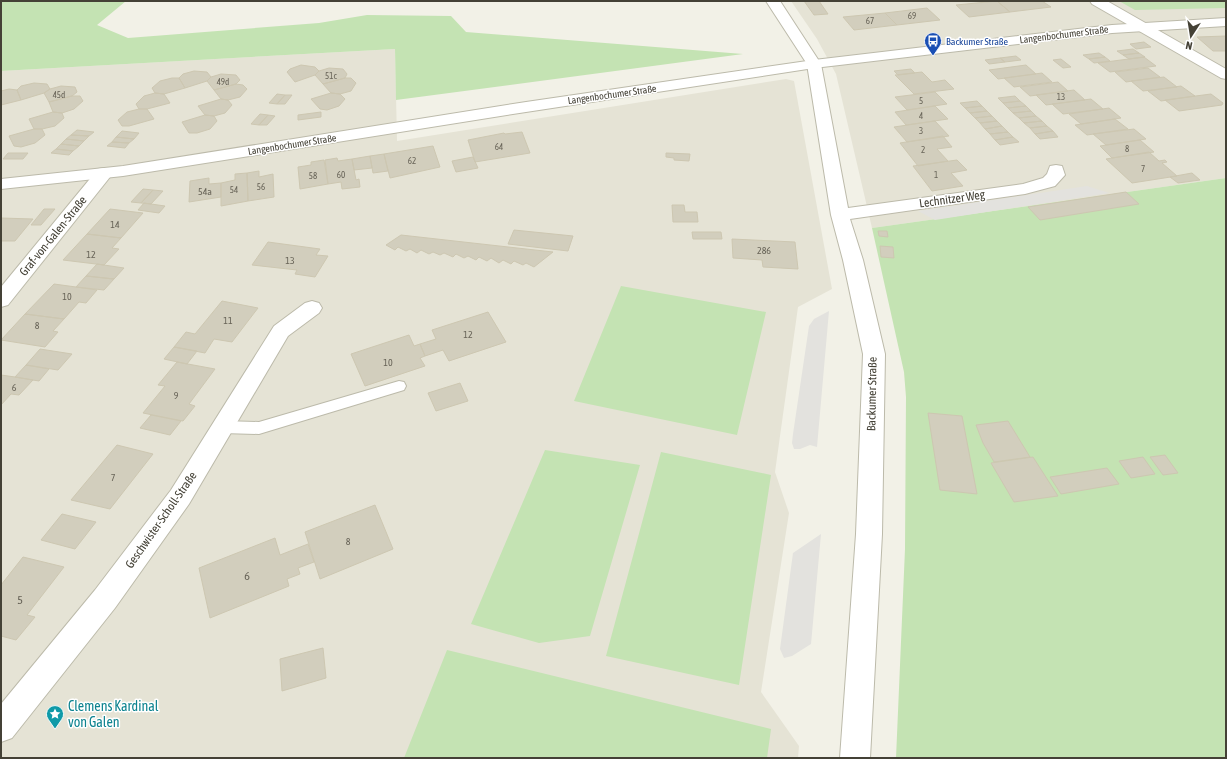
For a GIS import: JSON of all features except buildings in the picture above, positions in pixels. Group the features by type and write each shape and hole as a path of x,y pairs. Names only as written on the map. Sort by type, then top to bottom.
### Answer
{"street":[{"name":"Backumer Straße","path":"773,1 814,64 840,215 853,260 874,354 869,534 855,758"},
{"path":"1097,1 1226,75"},
{"name":"Langenbochumer Straße","path":"1,184 104,173 526,107 814,64 1139,26 1226,22"},
{"name":"Lechnitzer Weg","path":"840,215 1026,188 1049,182 1056,174 1056,170"},
{"name":"Graf-von-Galen-Straße","path":"1,300 104,173"},
{"name":"Geschwister-Scholl-Straße","path":"3,722 105,599 180,497 281,330 312,308"}],"lane":[{"path":"222,427 259,428 399,386"}],"shaded area":[{"path":"791,1 1226,1 1226,178 872,228 836,74 817,39"},
{"path":"395,49 397,141 786,79 794,81 832,289 798,307 775,472 789,513 761,692 799,746 798,758 1,758 1,71"},
{"path":"1087,186 1109,193 935,220 918,211"},
{"path":"829,311 817,447 810,445 800,449 794,449 792,443 793,434 809,326 814,319"},
{"path":"821,534 811,644 792,656 784,658 780,649 793,553"}],"green space":[{"path":"1,1 126,1 97,25 128,38 319,23 367,15 451,16 466,32 743,54 396,100 395,49 1,71"},
{"path":"1119,1 1226,1 1226,8 1135,10"},
{"path":"1226,178 1226,758 896,758 905,549 906,397 904,372 872,228"},
{"path":"621,286 766,312 737,435 574,401"},
{"path":"545,450 640,465 590,636 539,643 471,624"},
{"path":"661,452 771,475 739,685 606,656"},
{"path":"447,650 771,729 767,758 404,758"}],"place":[{"name":"Backumer Straße","path":"933,56"},
{"name":"Clemens Kardinal von Galen","path":"55,729"}]}
